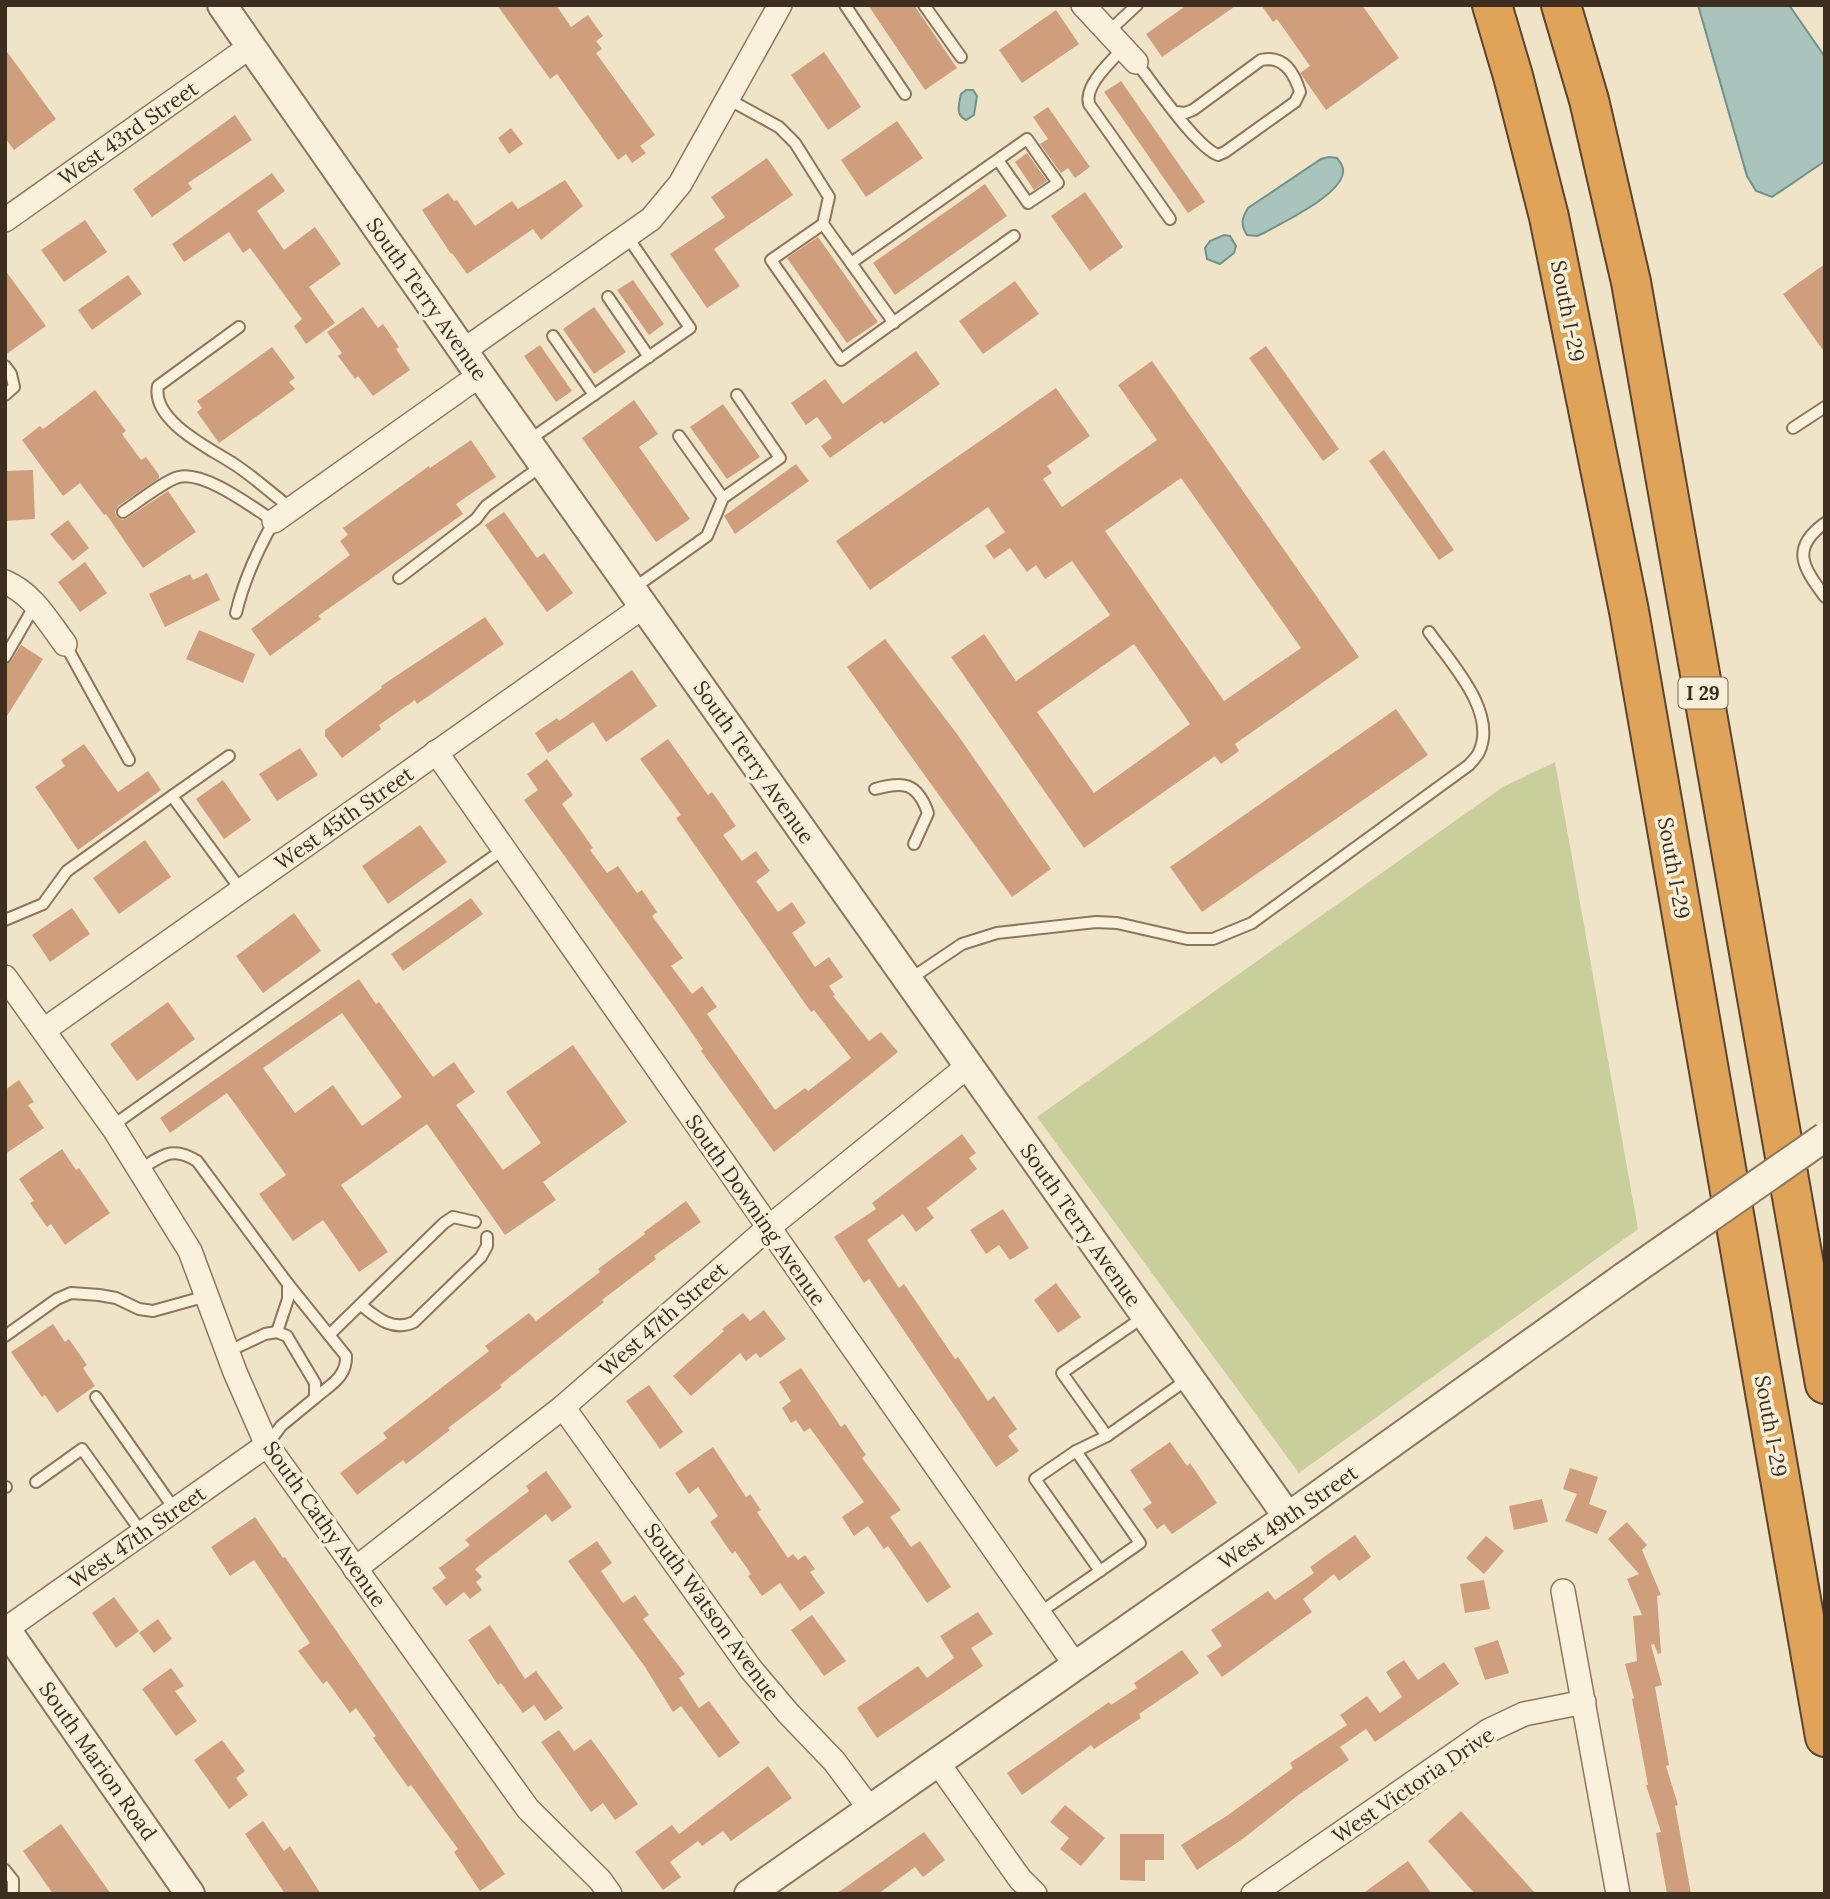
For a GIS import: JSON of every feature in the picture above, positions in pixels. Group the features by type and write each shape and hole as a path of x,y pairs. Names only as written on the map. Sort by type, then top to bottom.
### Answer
{"highway":[{"name":"South I-29","path":"1492,5 1549,217 1629,611 1825,1737"},
{"name":"I 29","path":"1561,5 1589,100 1631,282 1825,1384"}],"street":[{"name":"South Terry Avenue","path":"222,5 480,376 1288,1517"},
{"path":"463,351 651,219 680,184 780,5"},
{"path":"1083,5 1122,48"},
{"name":"West 43rd Street","path":"5,220 251,46"},
{"path":"282,514 480,376"},
{"path":"5,582 18,588 35,603 65,644"},
{"name":"West 45th Street","path":"44,1030 436,752 638,598"},
{"name":"South Downing Avenue","path":"436,752 1076,1666"},
{"name":"South Cathy Avenue","path":"5,977 112,1126 190,1251 227,1352 267,1445 528,1809 600,1880 610,1894"},
{"name":"West 47th Street","path":"355,1569 563,1407 768,1228 968,1066"},
{"name":"West 49th Street","path":"750,1894 1825,1137"},
{"name":"South Watson Avenue","path":"563,1407 750,1668 834,1761 870,1809"},
{"name":"West 47th Street","path":"6,1629 267,1445"},
{"path":"1563,1591 1618,1894"},
{"name":"South Marion Road","path":"6,1629 190,1894"},
{"name":"West Victoria Drive","path":"1253,1894 1488,1731 1524,1714 1584,1702"},
{"path":"937,1763 1020,1880 1035,1894"}],"lane":[{"path":"845,5 905,94"},
{"path":"924,5 961,57"},
{"path":"1137,5 1122,48 1087,96 1089,104 1170,219"},
{"path":"1122,48 1209,152 1218,155 1295,102 1300,92 1297,82 1282,61 1272,58 1261,60 1193,110 1176,112"},
{"path":"728,99 779,127 795,143 829,197 823,224 771,260 841,360 1014,236"},
{"path":"851,263 1027,139 1058,183 1028,203 998,160"},
{"path":"823,224 894,323"},
{"path":"526,441 690,328 627,236"},
{"path":"608,297 649,357"},
{"path":"239,327 159,386 157,392 160,404 185,435 236,465 282,514"},
{"path":"553,336 594,395"},
{"path":"5,366 11,374 14,387 5,395"},
{"path":"638,598 707,536 723,498 780,458 737,395"},
{"path":"1793,428 1825,407"},
{"path":"679,436 723,498"},
{"path":"398,578 476,519 486,506 543,465"},
{"path":"122,512 178,477 194,477 282,514"},
{"path":"236,613 242,586 253,560 282,514"},
{"path":"1825,523 1810,534 1803,552 1805,568 1825,597"},
{"path":"5,657 35,603"},
{"path":"908,981 962,944 996,933 1107,922 1187,939 1213,939 1252,923 1469,765 1479,752 1483,734 1477,699 1429,632"},
{"path":"65,644 129,760"},
{"path":"5,920 43,904 66,871 229,756"},
{"path":"875,789 906,784 915,790 929,813 914,844"},
{"path":"172,796 241,890"},
{"path":"112,1126 504,849"},
{"path":"139,1170 168,1153 184,1153 197,1161 288,1284 346,1356 347,1367 342,1376 281,1426 267,1445"},
{"path":"329,1335 444,1223 453,1217 475,1222"},
{"path":"361,1305 394,1326 405,1326 414,1322 481,1257 487,1246 487,1237"},
{"path":"277,1332 288,1299 288,1284"},
{"path":"5,1336 57,1299 71,1293 116,1298 139,1309 153,1311 207,1296"},
{"path":"1107,1436 1062,1373 1145,1315"},
{"path":"227,1352 265,1334 277,1332 287,1336 315,1383 315,1398"},
{"path":"1100,1571 1035,1479 1076,1451 1107,1436 1190,1378"},
{"path":"96,1397 175,1510"},
{"path":"36,1482 82,1449 142,1534"},
{"path":"1039,1613 1140,1543 1076,1451"},
{"path":"5,1870 13,1880 13,1894"}],"green space":[{"path":"1555,762 1638,1229 1299,1473 1037,1117 1503,787"}],"water":[{"path":"1698,5 1789,5 1825,57 1825,161 1772,197 1756,191 1747,176"},
{"path":"966,90 973,90 977,96 974,115 966,120 960,115 959,109 961,94"},
{"path":"1337,158 1343,170 1340,181 1333,190 1266,232 1257,236 1247,235 1243,221 1248,208 1321,159"},
{"path":"1224,235 1230,236 1236,246 1234,253 1220,264 1207,259 1205,248 1210,241"}],"building":[{"path":"497,5 556,5 571,27 588,15 603,36 596,41 602,49 596,53 655,135 640,146 646,153 632,163 626,154 618,160 557,74 550,79"},
{"path":"868,5 914,5 957,68 925,90"},
{"path":"1187,5 1237,5 1162,57 1146,34"},
{"path":"1261,5 1362,5 1399,58 1326,110 1300,73 1310,66 1277,19 1273,22"},
{"path":"1056,10 1079,44 1022,83 999,50"},
{"path":"5,49 56,119 14,150 5,138"},
{"path":"824,52 861,107 828,130 791,75"},
{"path":"1121,81 1205,202 1188,213 1104,92"},
{"path":"1048,107 1090,167 1075,178 1068,168 1061,173 1040,144 1048,139 1033,117"},
{"path":"235,115 252,140 188,183 192,189 152,217 133,189"},
{"path":"897,121 923,158 866,197 841,160"},
{"path":"511,128 523,144 509,154 498,138"},
{"path":"1027,153 1047,181 1034,190 1015,162"},
{"path":"767,158 793,195 714,249 740,286 707,308 670,254 725,217 711,197"},
{"path":"272,173 285,191 257,211 284,250 315,227 341,264 309,287 335,323 306,344 294,326 302,319 250,248 243,253 229,232 184,262 172,244"},
{"path":"565,180 583,206 541,240 533,229 467,274 422,210 448,193 454,201 457,200 475,226 512,201 518,209"},
{"path":"985,184 1007,216 895,295 873,263"},
{"path":"1085,192 1123,247 1090,271 1051,216"},
{"path":"85,220 107,252 64,282 41,250"},
{"path":"818,237 878,322 847,343 787,258"},
{"path":"1825,264 1825,353 1783,294"},
{"path":"5,270 46,326 5,355"},
{"path":"128,275 142,294 92,330 78,310"},
{"path":"633,280 664,324 649,335 617,290"},
{"path":"1015,281 1039,314 983,354 959,321"},
{"path":"363,307 378,328 383,324 399,347 396,349 410,370 373,396 358,376 355,379 338,356 342,353 327,332"},
{"path":"594,307 626,352 594,374 563,329"},
{"path":"540,345 572,391 556,402 524,356"},
{"path":"1266,346 1339,449 1323,461 1249,358"},
{"path":"272,347 295,378 289,382 295,389 219,443 197,412 202,408 197,401"},
{"path":"916,351 940,384 830,458 821,446 832,438 817,417 806,425 791,403 825,379 843,404"},
{"path":"1152,361 1359,657 1235,744 1239,751 1221,764 1215,756 1084,848 951,657 984,634 1016,681 1110,615 1072,561 1045,579 1036,565 1027,572 1010,548 994,559 985,546 1005,532 988,507 870,590 836,541 1056,388 1090,436 1047,466 1052,473 1043,479 1062,507 1157,440 1118,385","holes":["1181,478 1301,648 1224,701 1105,531","1134,644 1190,724 1094,793 1037,712"]},
{"path":"95,390 126,431 122,434 141,460 146,457 159,475 159,478 118,506 115,512 117,517 123,520 127,518 168,491 196,532 143,568 106,514 104,515 80,483 63,496 22,440 40,426 43,429"},
{"path":"634,400 658,434 639,447 690,519 656,542 582,438"},
{"path":"723,404 760,457 727,479 690,427"},
{"path":"471,440 496,477 456,504 463,514 318,616 321,619 270,656 251,629 350,555 340,541 348,535 343,528 429,466 430,468"},
{"path":"1384,450 1454,550 1439,560 1369,461"},
{"path":"796,464 809,481 735,534 724,516"},
{"path":"33,470 35,519 5,521 5,471"},
{"path":"504,512 537,558 544,553 573,593 547,612 485,525"},
{"path":"68,520 89,548 73,561 50,534"},
{"path":"85,562 107,593 80,612 58,582"},
{"path":"207,573 220,600 165,627 149,594 190,574 193,580"},
{"path":"485,617 504,644 417,704 415,700 379,725 381,729 342,758 325,736 325,730 382,688 381,686"},
{"path":"199,630 255,654 243,683 186,659"},
{"path":"885,639 957,734 1051,869 1012,897 847,667"},
{"path":"21,645 43,659 5,719 5,665 11,661"},
{"path":"632,670 657,706 606,742 593,722 548,753 535,733 557,718 559,721"},
{"path":"1396,709 1428,755 1202,912 1170,867"},
{"path":"668,739 708,795 712,792 736,826 723,835 742,861 756,851 770,871 756,881 778,912 792,902 806,923 792,933 815,967 829,957 843,977 829,986 835,995 833,996 869,1041 881,1032 898,1052 774,1152 701,1051 703,1049 674,1007 524,800 538,790 527,774 547,759 573,795 562,804 593,848 590,850 607,873 618,866 637,893 642,890 657,912 652,916 683,958 671,966 692,994 702,986 717,1007 707,1014 775,1110 805,1088 808,1091 851,1058 814,1010 811,1012 676,818 681,815 640,759"},
{"path":"84,744 118,792 148,771 161,790 78,850 35,787 65,766 61,760"},
{"path":"300,748 318,775 277,801 259,774"},
{"path":"223,780 251,820 224,839 196,799"},
{"path":"420,825 447,862 388,904 362,866"},
{"path":"145,840 171,877 119,914 93,878"},
{"path":"471,898 483,914 403,971 391,954"},
{"path":"72,908 90,934 50,962 32,935"},
{"path":"294,913 321,951 263,993 236,956"},
{"path":"359,979 376,1004 379,1002 433,1077 454,1062 475,1092 456,1105 503,1170 541,1143 506,1092 573,1045 627,1122 543,1182 556,1200 505,1235 427,1124 341,1185 388,1252 359,1272 323,1220 293,1241 259,1194 286,1175 227,1093 170,1133 160,1118","holes":["342,1013 402,1097 362,1126 333,1085 295,1113 263,1068"]},
{"path":"168,1002 195,1039 137,1081 110,1044"},
{"path":"19,1080 34,1102 28,1105 44,1128 5,1154 5,1090"},
{"path":"962,1134 976,1153 969,1158 977,1169 927,1208 934,1218 916,1232 903,1214 867,1240 899,1288 904,1284 955,1359 958,1357 988,1401 994,1396 1017,1429 1008,1436 1019,1451 996,1467 869,1279 864,1283 834,1237 876,1209 872,1203"},
{"path":"62,1149 76,1170 79,1168 110,1213 65,1245 51,1224 47,1227 30,1203 34,1201 19,1179"},
{"path":"686,1201 701,1222 654,1256 656,1259 602,1300 604,1302 500,1385 502,1387 448,1428 450,1430 406,1464 403,1460 357,1495 340,1473 387,1438 383,1433 489,1351 485,1346 529,1313 536,1321"},
{"path":"1003,1209 1029,1248 1010,1260 999,1245 986,1254 970,1230"},
{"path":"1056,1283 1081,1317 1058,1333 1034,1300"},
{"path":"764,1310 786,1339 760,1358 756,1353 746,1361 740,1353 691,1396 673,1376 724,1331 722,1329 743,1313 750,1321"},
{"path":"53,1324 65,1342 69,1339 87,1365 83,1368 95,1386 57,1413 45,1395 42,1397 11,1352"},
{"path":"801,1368 841,1427 845,1424 866,1455 862,1458 901,1510 890,1517 911,1547 920,1541 951,1587 927,1603 888,1546 884,1549 868,1526 854,1536 842,1517 864,1502 810,1428 804,1432 796,1420 791,1423 782,1408 791,1401 779,1382"},
{"path":"649,1385 683,1432 660,1449 626,1401"},
{"path":"1170,1442 1187,1466 1190,1463 1217,1503 1172,1534 1164,1524 1157,1529 1143,1509 1152,1503 1130,1470"},
{"path":"713,1447 746,1497 750,1494 761,1510 757,1512 788,1558 793,1554 798,1560 805,1555 815,1569 810,1572 825,1593 800,1611 780,1583 762,1596 735,1551 732,1554 710,1522 718,1516 698,1487 689,1494 675,1473"},
{"path":"1570,1468 1598,1477 1589,1504 1607,1511 1597,1534 1565,1521 1577,1494 1563,1489"},
{"path":"546,1471 572,1507 552,1522 546,1514 475,1569 482,1577 476,1582 482,1590 470,1599 464,1592 446,1606 432,1588 446,1578 439,1568 470,1545 465,1540 529,1491 526,1486"},
{"path":"1542,1499 1548,1522 1514,1530 1509,1506"},
{"path":"255,1517 505,1874 480,1891 454,1852 458,1849 411,1785 408,1787 373,1738 376,1736 356,1708 350,1713 327,1681 323,1684 298,1651 310,1643 254,1560 230,1576 211,1547"},
{"path":"1627,1522 1647,1545 1642,1550 1661,1595 1657,1596 1661,1653 1658,1654 1654,1644 1651,1645 1662,1685 1655,1687 1669,1765 1666,1766 1678,1805 1675,1806 1691,1894 1667,1894 1656,1833 1661,1832 1646,1785 1632,1699 1634,1698 1625,1664 1637,1661 1633,1616 1642,1615 1627,1579 1639,1574 1608,1539"},
{"path":"1355,1535 1371,1557 1339,1581 1334,1574 1303,1599 1312,1612 1222,1677 1207,1656 1222,1646 1211,1630 1268,1591 1275,1600 1314,1573 1310,1567"},
{"path":"1486,1536 1504,1551 1484,1574 1466,1558"},
{"path":"597,1541 612,1563 601,1571 623,1603 635,1595 649,1615 643,1619 685,1674 679,1678 699,1708 709,1701 740,1743 719,1758 681,1706 673,1712 645,1667 568,1561"},
{"path":"1484,1580 1490,1609 1465,1613 1460,1584"},
{"path":"114,1597 139,1631 116,1648 92,1613"},
{"path":"978,1612 993,1634 971,1648 983,1666 877,1738 857,1708 918,1666 927,1678 954,1658 940,1636"},
{"path":"812,1615 846,1661 824,1676 791,1630"},
{"path":"158,1619 172,1639 154,1653 139,1633"},
{"path":"490,1625 525,1679 536,1671 563,1708 545,1721 534,1705 523,1713 501,1683 498,1685 468,1640"},
{"path":"1498,1640 1509,1673 1485,1680 1474,1648"},
{"path":"1182,1650 1199,1673 1139,1714 1141,1718 1094,1749 1091,1745 1022,1795 1007,1773 1109,1702 1111,1705 1137,1688 1134,1683"},
{"path":"1404,1660 1418,1680 1444,1662 1459,1684 1375,1742 1366,1729 1340,1747 1349,1760 1197,1870 1181,1845 1228,1815 1293,1768 1290,1763 1347,1725 1340,1715 1367,1696 1380,1713 1402,1697 1386,1672"},
{"path":"171,1668 184,1686 175,1691 197,1721 176,1736 142,1689"},
{"path":"559,1730 574,1751 591,1739 638,1804 615,1820 603,1803 591,1812 541,1742"},
{"path":"222,1740 245,1771 236,1778 248,1795 229,1809 194,1760"},
{"path":"768,1766 792,1798 731,1841 723,1831 702,1846 698,1841 670,1862 681,1877 663,1890 635,1852 672,1825 679,1834"},
{"path":"1065,1805 1105,1838 1081,1866 1060,1849 1069,1838 1050,1822"},
{"path":"1461,1811 1536,1894 1475,1894 1428,1841"},
{"path":"263,1821 284,1851 290,1846 321,1894 285,1894 245,1834"},
{"path":"61,1824 111,1894 53,1894 23,1851"},
{"path":"924,1832 945,1860 923,1877 915,1867 878,1894 836,1894"},
{"path":"1120,1834 1164,1834 1164,1860 1145,1860 1145,1881 1120,1880"},
{"path":"1408,1861 1432,1894 1362,1894"}]}
